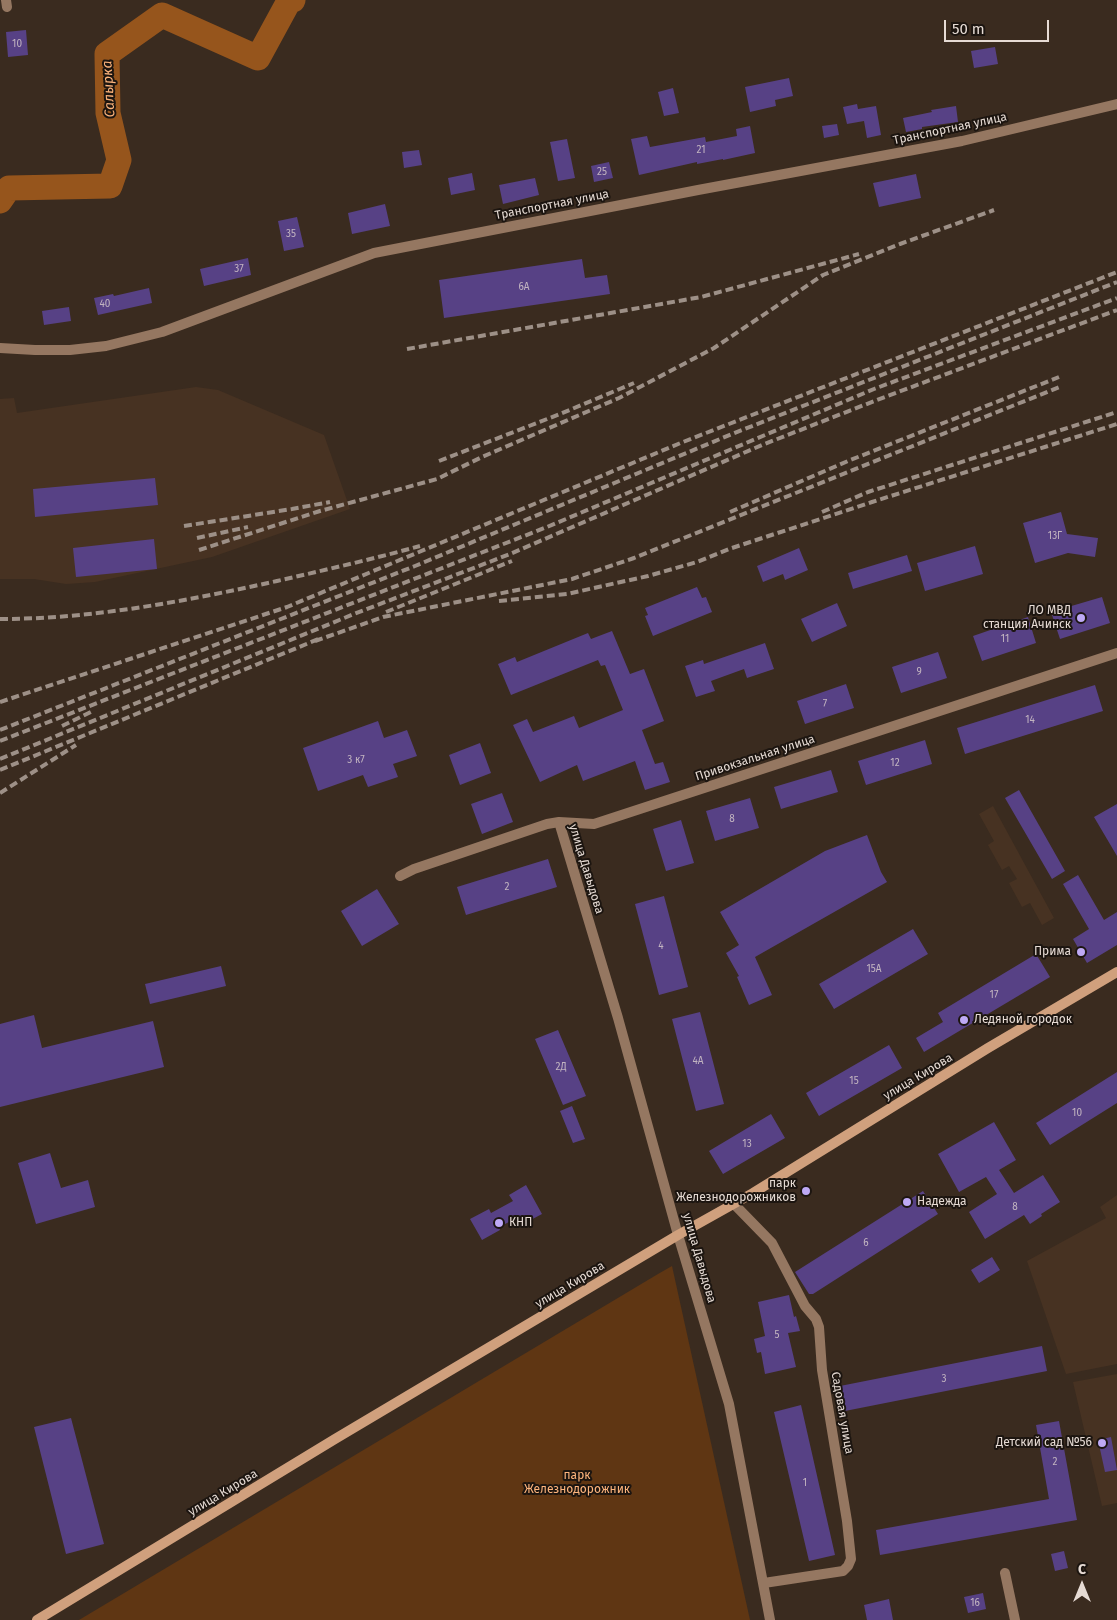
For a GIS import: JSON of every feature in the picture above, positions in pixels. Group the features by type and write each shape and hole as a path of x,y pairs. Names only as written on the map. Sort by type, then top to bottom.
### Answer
{"main road":[{"name":"улица Кирова","path":"37,1620 334,1439 678,1235 734,1204 988,1048 1117,972"}],"street":[{"name":"Транспортная улица","path":"0,348 70,350 106,346 162,332 374,253 698,190 962,142 1117,104"},
{"name":"Привокзальная улица","path":"400,876 414,869 547,824 559,822 594,824 1117,653"},
{"name":"улица Давыдова","path":"559,822 621,1028 678,1235 729,1404 770,1620"},
{"name":"Садовая улица","path":"734,1204 772,1243 805,1306 816,1319 819,1326 822,1370 847,1522 851,1559 848,1566 843,1570 764,1582"},
{"path":"1005,1573 1015,1620"}],"shaded area":[{"path":"196,387 218,390 324,435 350,509 212,557 95,582 66,584 34,579 0,579 0,399 14,398 17,413"},
{"path":"993,806 1054,918 1042,925 1030,903 1022,907 1009,883 1017,879 1009,866 1002,870 988,845 994,841 979,814"},
{"path":"1117,1195 1117,1364 1066,1374 1027,1261 1106,1218 1100,1207"},
{"name":"Детский сад №56","path":"1117,1374 1117,1503 1102,1506 1073,1382"}],"green space":[{"name":"парк Железнодорожник","path":"672,1266 750,1620 79,1620 658,1274"}],"building":[{"path":"26,30 28,55 8,57 6,32"},
{"path":"995,47 998,64 974,68 971,51"},
{"path":"789,78 793,96 775,100 776,106 750,112 745,87"},
{"path":"673,88 679,113 664,116 658,92"},
{"path":"857,104 858,109 876,106 881,135 867,138 864,121 847,124 843,107"},
{"path":"956,106 958,122 922,127 922,129 906,132 903,118 932,112 931,110"},
{"path":"837,124 839,135 824,138 822,126"},
{"path":"750,126 755,153 723,160 697,164 697,162 639,175 631,139 647,136 650,147 705,137 706,142 737,136 736,129"},
{"path":"567,139 575,178 558,181 550,142"},
{"path":"419,150 422,165 404,168 402,152"},
{"path":"609,162 613,178 594,182 591,166"},
{"path":"472,173 475,190 451,195 448,178"},
{"path":"916,174 921,198 879,207 873,183"},
{"path":"535,178 539,195 503,204 499,185"},
{"path":"385,204 390,226 352,234 348,213"},
{"path":"297,217 304,247 284,251 278,221"},
{"path":"248,258 251,275 204,286 200,269"},
{"path":"582,259 585,278 607,275 610,294 444,318 439,280"},
{"path":"149,288 152,303 98,315 94,298 113,294 114,296"},
{"path":"69,307 71,321 44,325 42,311"},
{"path":"155,478 158,505 35,517 33,489"},
{"path":"1061,512 1067,534 1098,538 1095,557 1068,553 1035,563 1023,523"},
{"path":"154,539 157,569 76,577 73,548"},
{"path":"975,546 983,574 925,591 917,563"},
{"path":"799,548 808,570 785,580 783,574 763,582 757,566"},
{"path":"907,555 912,571 853,589 848,573"},
{"path":"697,587 702,598 706,597 712,612 653,636 645,616 648,615 645,608"},
{"name":"ЛО МВД станция Ачинск","path":"1102,597 1110,623 1060,639 1051,612"},
{"path":"837,603 847,626 812,642 801,619"},
{"path":"1028,617 1036,643 982,661 973,636"},
{"path":"612,631 630,674 644,669 664,721 642,730 655,764 663,762 670,782 645,790 635,761 583,781 577,765 540,782 513,725 527,719 533,732 574,716 579,728 623,710 605,665 601,666 598,660 511,695 498,664 515,657 517,662 588,633 591,639"},
{"path":"765,643 774,669 747,678 744,669 711,681 715,691 696,697 685,666 703,660 704,664"},
{"path":"938,652 947,678 901,693 892,667"},
{"path":"846,684 854,708 805,724 797,701"},
{"path":"1095,685 1103,711 965,754 957,728"},
{"path":"378,721 384,738 407,730 417,756 393,764 398,777 368,787 363,775 318,791 303,748"},
{"path":"925,740 932,764 866,785 858,761"},
{"path":"480,743 491,773 460,785 449,755"},
{"path":"831,770 838,792 781,809 774,787"},
{"path":"1019,790 1065,871 1052,879 1005,798"},
{"path":"502,793 513,822 482,834 471,804"},
{"path":"750,798 759,828 715,841 706,811"},
{"path":"1117,804 1117,856 1094,817"},
{"path":"681,820 694,863 666,871 653,829"},
{"path":"867,835 881,872 887,882 755,957 772,995 749,1005 737,977 739,976 726,953 739,945 720,912 825,851"},
{"path":"548,859 557,887 466,915 457,887"},
{"path":"1078,875 1104,920 1117,912 1117,945 1087,963 1073,939 1089,929 1063,884"},
{"path":"377,889 399,924 362,946 341,911"},
{"path":"664,896 688,987 659,995 635,904"},
{"path":"913,929 928,954 834,1009 819,984"},
{"path":"1036,954 1050,977 924,1052 916,1038 943,1022 938,1013"},
{"path":"221,966 226,986 150,1004 145,984"},
{"path":"700,1012 724,1104 696,1111 672,1019"},
{"path":"34,1015 42,1048 153,1021 164,1067 0,1107 0,1024"},
{"path":"558,1030 586,1096 563,1105 535,1039"},
{"path":"889,1045 902,1068 819,1116 806,1093"},
{"path":"1117,1072 1117,1103 1050,1145 1036,1123"},
{"path":"572,1106 585,1139 573,1143 560,1111"},
{"path":"771,1114 785,1138 723,1174 709,1151"},
{"path":"994,1122 1016,1160 999,1170 1014,1193 1043,1175 1060,1202 1041,1214 1042,1216 1030,1224 1024,1215 985,1239 969,1212 997,1194 986,1177 959,1192 938,1154"},
{"path":"50,1153 61,1188 88,1180 95,1207 36,1224 18,1163"},
{"path":"526,1185 542,1214 525,1223 521,1216 499,1227 500,1230 482,1240 470,1219 489,1209 491,1213 513,1201 509,1195"},
{"path":"923,1191 938,1214 813,1294 809,1294 795,1272"},
{"path":"992,1257 1000,1270 979,1283 971,1270"},
{"path":"789,1295 794,1317 796,1316 800,1331 788,1333 796,1367 765,1374 761,1352 757,1353 754,1339 765,1336 758,1302"},
{"path":"1042,1346 1047,1371 845,1411 840,1386"},
{"path":"801,1405 835,1555 809,1561 774,1412"},
{"path":"71,1418 104,1544 66,1554 34,1427"},
{"path":"1059,1421 1077,1520 880,1555 876,1530 1049,1499 1036,1425"},
{"path":"1111,1437 1117,1470 1105,1472 1098,1440"},
{"path":"1064,1551 1068,1568 1055,1571 1051,1554"},
{"path":"983,1593 986,1609 968,1613 964,1597"},
{"path":"889,1599 893,1620 867,1620 864,1605"}],"waterway":[{"name":"Салырка","path":"0,201 9,188 110,186 119,160 108,113 107,54 162,15 258,58 289,1 293,0"}],"railway":[{"path":"199,550 320,511 437,479 482,457 619,398 714,348 823,275 900,244 994,210"},
{"path":"407,349 701,297 859,254"},
{"path":"0,702 287,607 683,442 1117,272"},
{"path":"0,730 415,566 732,434 1117,282"},
{"path":"0,741 547,527 874,389 1117,298"},
{"path":"0,759 354,614 510,554 762,445 1117,310"},
{"path":"730,512 848,461 1059,377"},
{"path":"439,461 634,383"},
{"path":"315,641 383,617 572,579 634,558 1062,386"},
{"path":"822,512 868,492 1117,412"},
{"path":"499,601 567,594 648,576 697,562 729,549 872,502 1117,424"},
{"path":"184,526 330,502"},
{"path":"197,538 248,527"},
{"path":"0,619 70,616 174,602 277,581 420,546"},
{"path":"386,612 512,561"},
{"path":"0,770 321,638"},
{"path":"62,726 93,711"},
{"path":"0,793 76,745"}],"place":[{"name":"ЛО МВД станция Ачинск","path":"1081,618"},
{"name":"Прима","path":"1081,952"},
{"name":"Ледяной городок","path":"964,1020"},
{"name":"парк Железнодорожников","path":"806,1191"},
{"name":"Надежда","path":"907,1202"},
{"name":"КНП","path":"499,1223"},
{"name":"Детский сад №56","path":"1102,1443"}]}
